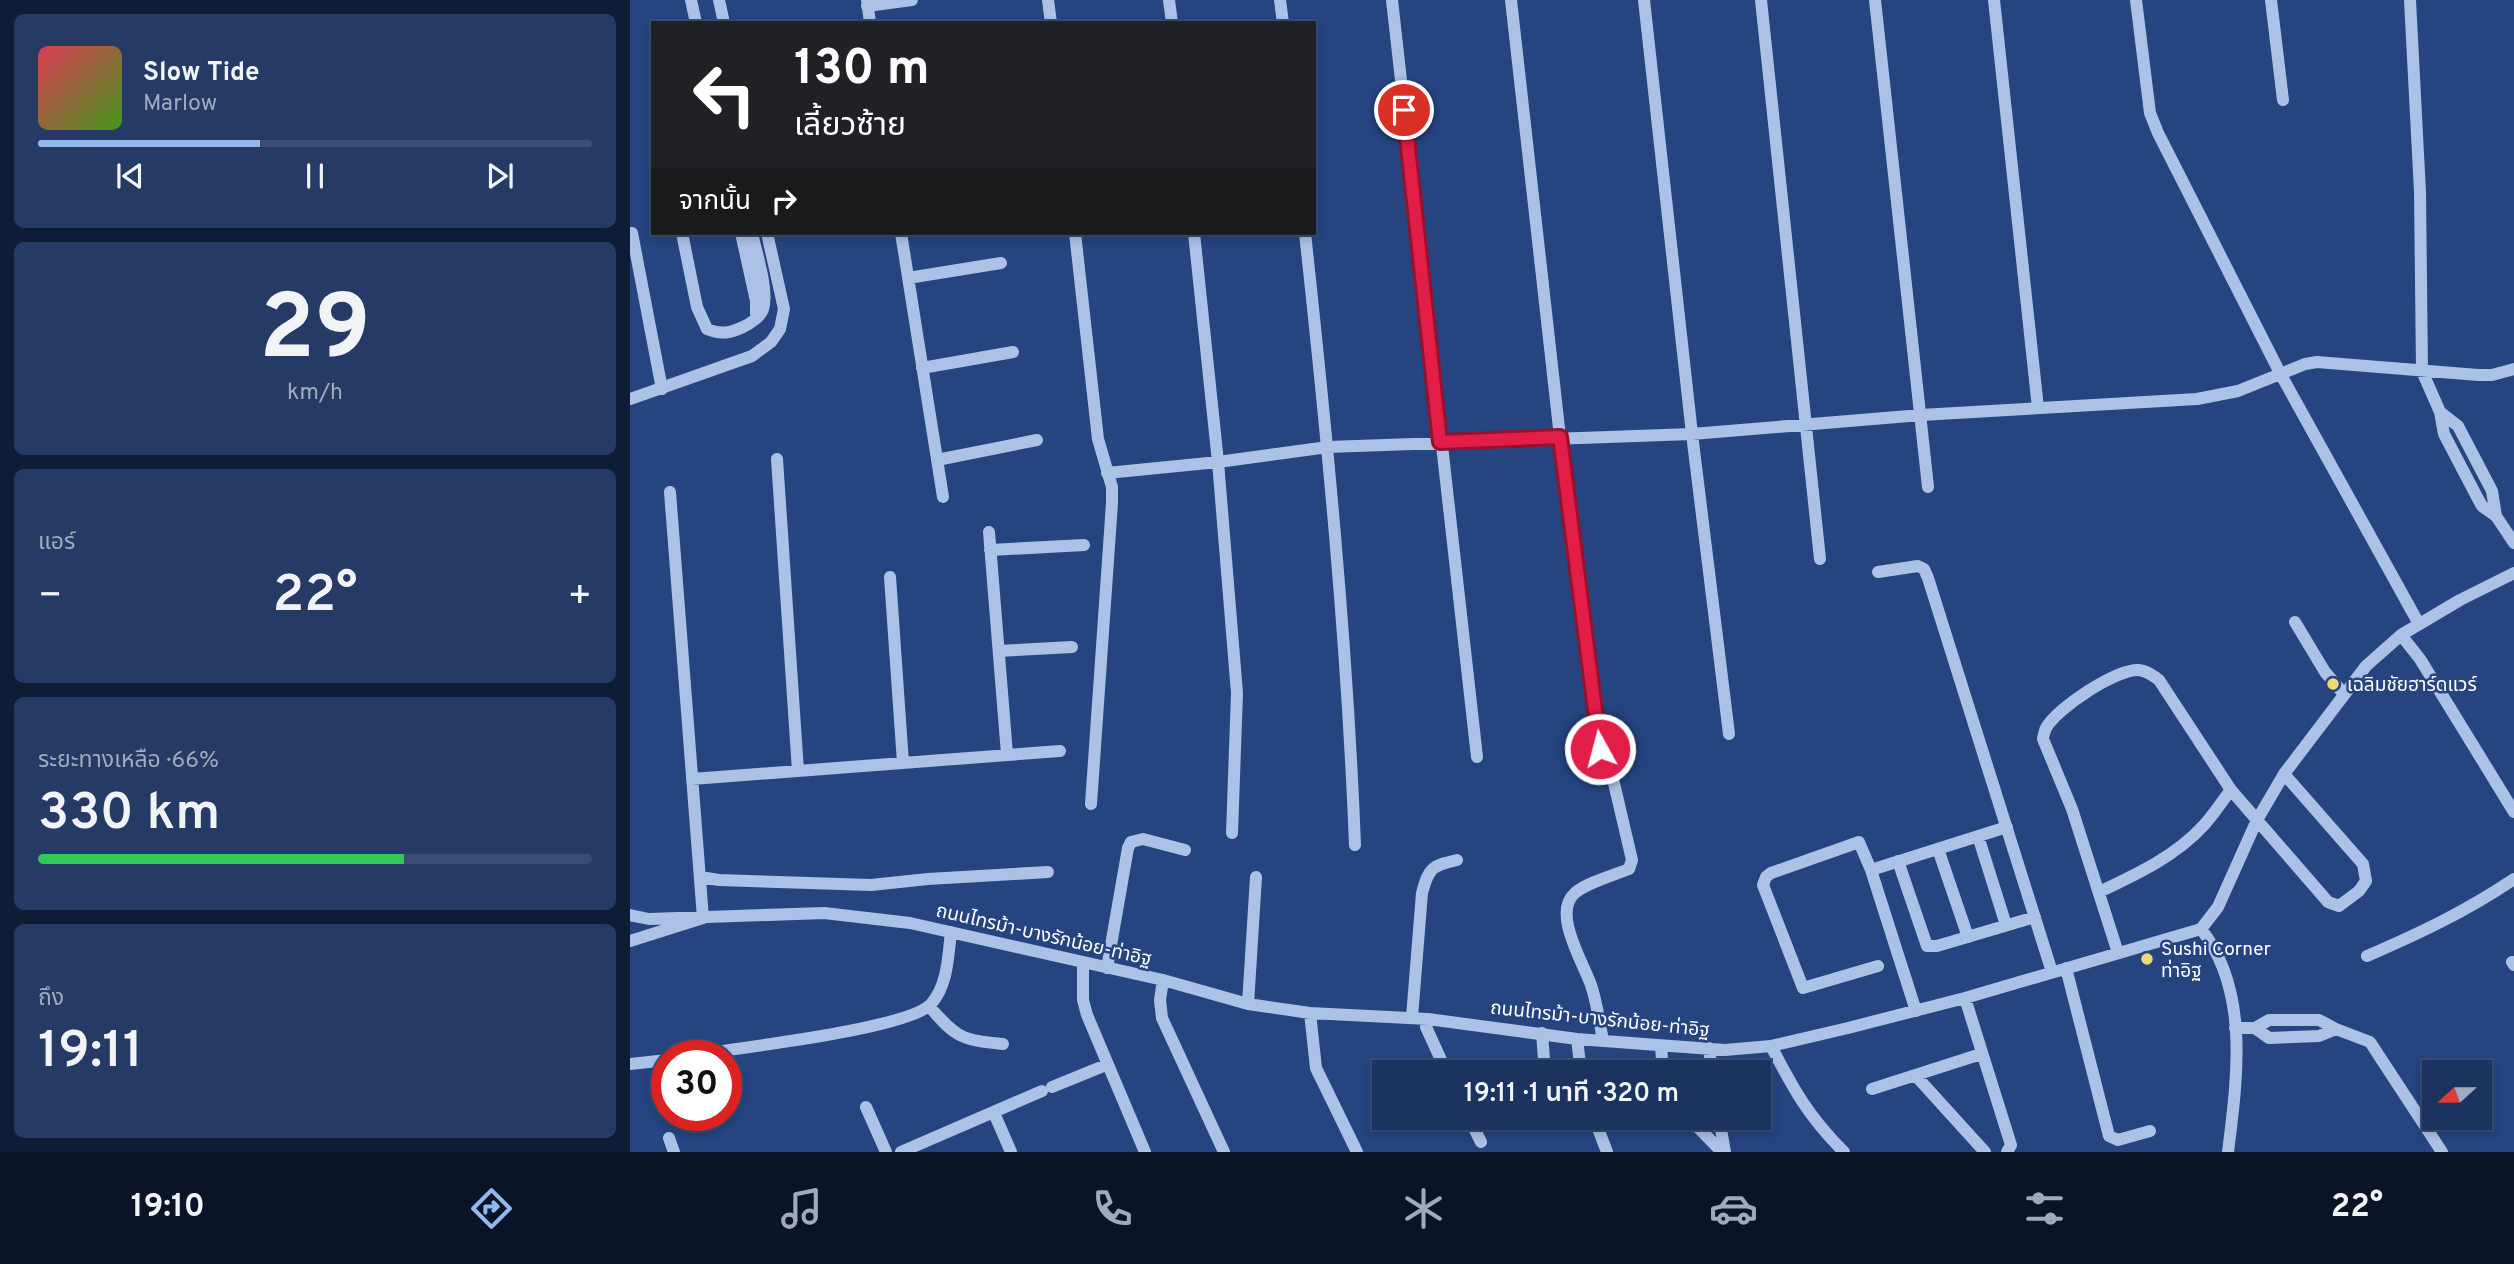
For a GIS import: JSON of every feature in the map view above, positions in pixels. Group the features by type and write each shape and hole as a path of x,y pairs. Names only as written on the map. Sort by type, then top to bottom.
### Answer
{"street":[{"path":"691,0 696,21"},
{"path":"719,0 724,21"},
{"path":"870,21 867,3 912,0"},
{"path":"1048,0 1051,21"},
{"path":"1169,0 1172,21"},
{"path":"1280,0 1283,21"},
{"path":"1392,0 1477,757"},
{"path":"1511,0 1560,437 1600,749"},
{"path":"1644,0 1692,434 1729,734"},
{"path":"1761,0 1820,559"},
{"path":"1875,0 1928,487"},
{"path":"1994,0 2038,408"},
{"path":"2136,0 2148,100 2154,123 2280,373 2418,624"},
{"path":"2271,0 2283,100"},
{"path":"2410,0 2420,192 2422,371 2440,412 2458,426 2464,437 2492,491 2496,516 2514,543"},
{"path":"632,233 662,389"},
{"path":"682,235 697,307 707,329 718,334 730,333 750,324 763,312 765,297 752,235"},
{"path":"741,235 756,301 756,318"},
{"path":"630,399 752,356 771,342 780,329 784,309 767,235"},
{"path":"901,235 943,497"},
{"path":"1074,235 1098,439 1112,503 1091,804"},
{"path":"1194,235 1218,462 1237,693 1232,832"},
{"path":"1305,235 1328,447 1350,719 1355,845"},
{"path":"908,278 1001,262"},
{"path":"922,368 1013,352"},
{"path":"1107,473 1328,447 1692,434 1921,415 2222,396 2305,364 2317,362 2492,375 2514,369"},
{"path":"937,460 1037,440"},
{"path":"777,459 798,771"},
{"path":"630,941 704,918 670,492"},
{"path":"989,533 1007,754"},
{"path":"990,550 1084,545"},
{"path":"1878,572 1918,566 1924,569 2052,972"},
{"path":"2228,1152 2237,1078 2230,986 2216,948 2201,929 2218,907 2257,820 2284,774 2365,666 2418,624 2514,573"},
{"path":"890,577 902,763"},
{"path":"2295,622 2325,672 2343,693"},
{"path":"2401,635 2420,659 2513,807"},
{"path":"999,652 1072,647"},
{"path":"2118,953 2072,808 2043,739 2045,729 2057,715 2116,676 2132,671 2150,673 2159,680 2231,790 2328,902 2339,906 2359,891 2367,881 2363,864 2284,774"},
{"path":"692,779 1060,751"},
{"path":"1603,1041 1591,985 1569,932 1567,910 1569,900 1576,891 1629,869 1632,860 1613,779"},
{"path":"2099,892 2151,867 2175,851 2203,826 2231,790"},
{"path":"1871,870 2007,827"},
{"path":"1978,836 2006,925"},
{"path":"1108,968 1131,842 1143,839 1185,850"},
{"path":"1878,965 1803,988 1763,885 1766,877 1770,873 1859,842 1871,870 1916,1011"},
{"path":"1938,849 1968,937"},
{"path":"1412,1017 1422,892 1427,873 1435,865 1457,860"},
{"path":"1898,861 1927,946 1937,946 2035,917"},
{"path":"700,877 719,880 871,885 1048,872"},
{"path":"1248,1004 1256,877"},
{"path":"2367,956 2467,910 2514,879"},
{"name":"ถนนไทรม้า-บางรักน้อย-ท่าอิฐ","path":"630,915 649,919 824,913 909,923 1163,980 1248,1004 1310,1013 1428,1018 1577,1039 1725,1050 1771,1046 1916,1011 2201,929"},
{"path":"742,1048 854,1030 898,1019 929,1006 940,989 947,968 951,932"},
{"path":"1083,963 1083,1000 1106,1065 1145,1152"},
{"path":"2066,968 2109,1136 2118,1140 2150,1131"},
{"path":"1163,980 1160,1000 1162,1018 1224,1152"},
{"path":"1965,998 2011,1145 2007,1152"},
{"path":"929,1006 952,1031 970,1041 1003,1044"},
{"path":"1310,1013 1316,1068 1357,1152"},
{"path":"1428,1018 1426,1027 1441,1060"},
{"path":"2235,1028 2255,1028 2269,1020 2319,1020 2370,1042 2442,1152"},
{"path":"1542,1033 1544,1060"},
{"path":"1577,1039 1579,1060"},
{"path":"1661,1045 1662,1060"},
{"path":"1771,1046 1811,1118 1843,1152"},
{"path":"1709,1048 1710,1060"},
{"path":"1872,1089 1981,1054"},
{"path":"630,1064 651,1062"},
{"path":"901,1152 1106,1065"},
{"path":"1916,1076 1985,1152"},
{"path":"866,1107 886,1152"},
{"path":"994,1113 1011,1152"},
{"path":"1475,1130 1481,1142"},
{"path":"1598,1130 1606,1152"},
{"path":"1701,1130 1724,1152"},
{"path":"1721,1130 1724,1152"},
{"path":"669,1138 674,1152"}],"place":[{"name":"เฉลิมชัยฮาร์ดแวร์","path":"2333,684"},
{"name":"Sushi Corner ท่าอิฐ","path":"2147,959"}],"route":[{"path":"1404,110 1440,442 1560,437 1600,749"}]}
